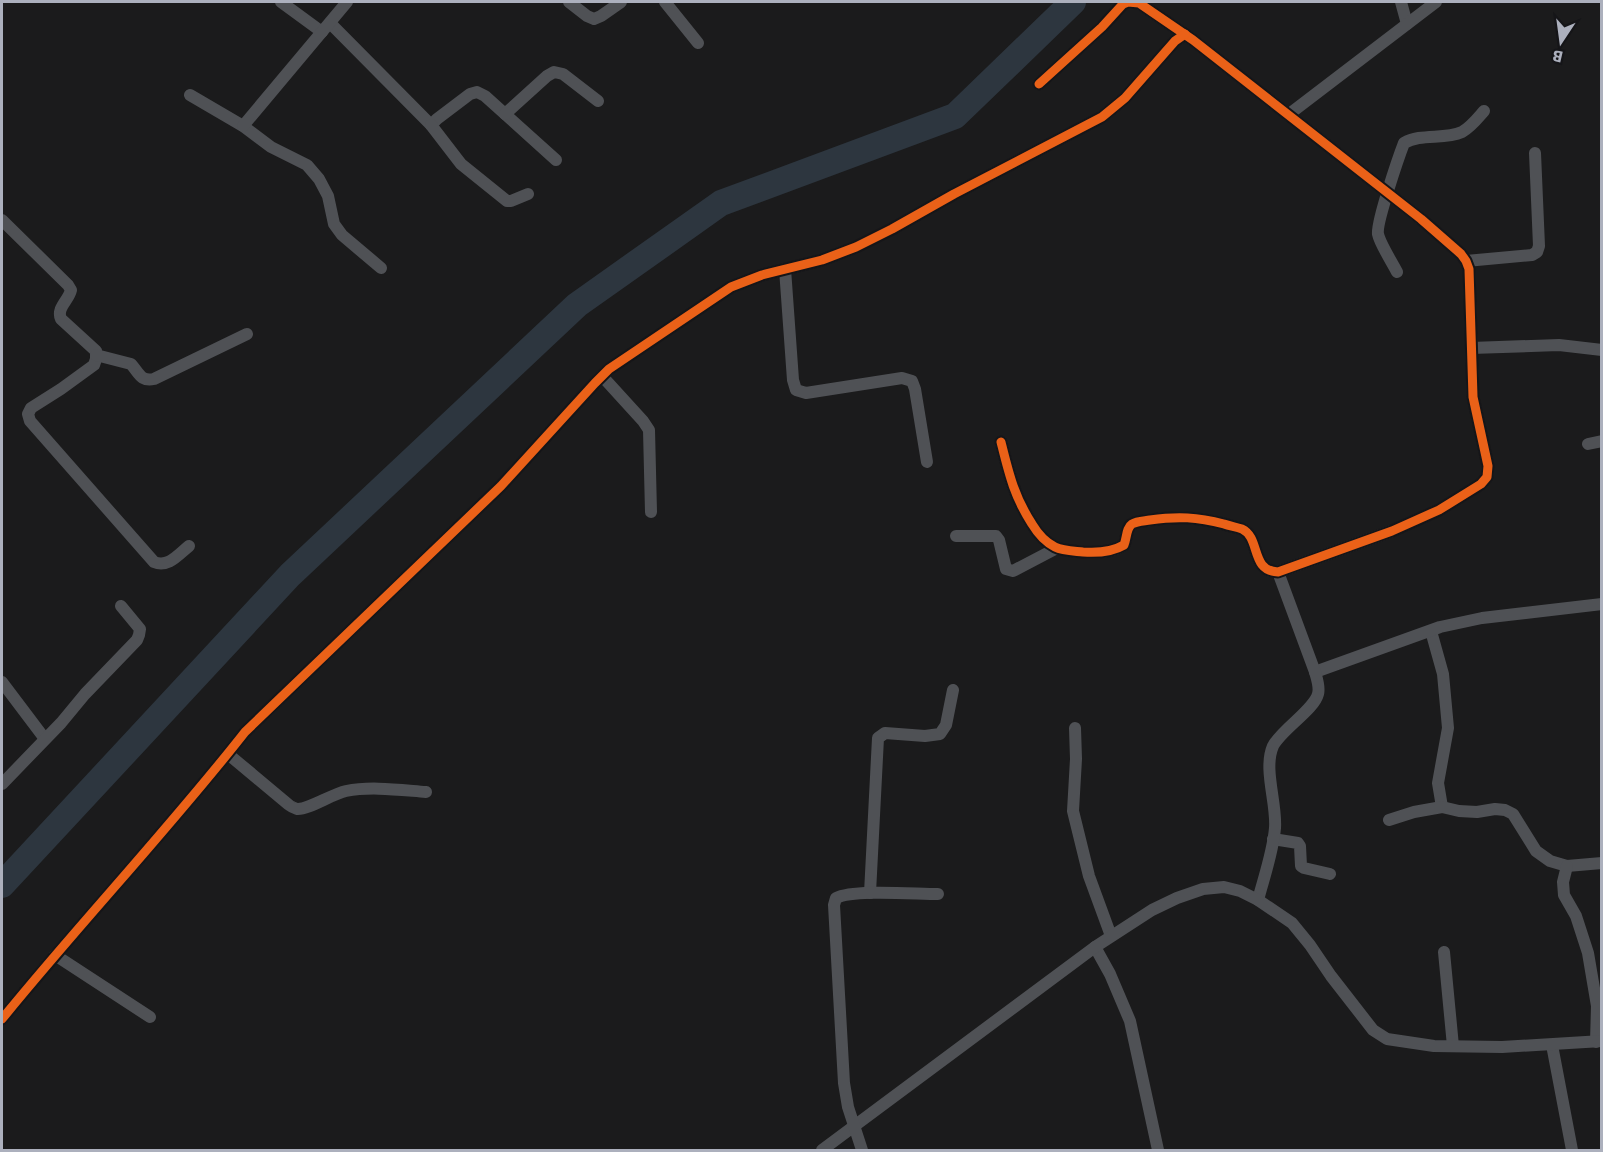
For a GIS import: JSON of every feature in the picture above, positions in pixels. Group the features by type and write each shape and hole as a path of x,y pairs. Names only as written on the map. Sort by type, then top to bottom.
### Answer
{"street":[{"path":"281,2 326,27 431,125 461,164 507,201 528,194"},
{"path":"243,126 346,2"},
{"path":"569,2 594,19 621,2"},
{"path":"665,2 698,43"},
{"path":"1401,2 1407,24"},
{"path":"1288,115 1436,2"},
{"path":"1001,442 1010,479 1021,507 1045,541 1057,548 1091,553 1102,552 1124,545 1128,528 1135,522 1187,517 1244,530 1262,566 1270,572 1278,572 1439,510 1481,484 1486,477 1488,466 1473,397 1469,269 1461,254 1421,219 1185,34 1139,3 1123,4 1102,27 1039,84"},
{"path":"2,1019 245,732 501,486 609,369 731,286 856,248 1102,117 1125,98 1175,41 1185,34"},
{"path":"505,114 554,72 563,74 598,101"},
{"path":"431,125 470,94 477,92 485,96 556,160"},
{"path":"190,95 243,126 271,147 307,165 319,179 327,196 334,224 342,235 381,268"},
{"path":"1397,272 1378,235 1378,227 1404,143 1412,139 1462,132 1472,125 1484,111"},
{"path":"1466,261 1532,255 1537,252 1539,246 1535,153"},
{"path":"2,220 68,285 71,290 70,296 61,308 59,314 61,319 96,351 94,366 31,408 28,414 30,421 154,562 160,565 166,564 189,546"},
{"path":"785,269 793,380 796,390 806,393 902,378 912,381 927,462"},
{"path":"96,355 131,364 147,381 247,334"},
{"path":"1471,348 1559,345 1602,350"},
{"path":"602,376 649,430 651,513"},
{"path":"1588,444 1602,441"},
{"path":"956,536 996,536 1006,569 1009,571 1057,548"},
{"path":"1258,900 1273,839 1275,814 1270,757 1274,745 1283,733 1314,702 1318,694 1315,672 1278,572"},
{"path":"1315,672 1431,631 1482,618 1602,604"},
{"path":"2,784 136,640 140,629 121,606"},
{"path":"1431,631 1443,674 1448,728 1438,783 1442,807"},
{"path":"2,682 45,739"},
{"path":"870,893 878,738 885,733 926,736 940,734 946,725 953,690"},
{"path":"1075,728 1073,811 1089,876 1111,936"},
{"path":"228,754 289,805 297,809 356,789 426,792"},
{"path":"1389,820 1414,812 1442,807 1477,812 1505,810 1513,814 1536,851 1550,861 1567,866 1602,863"},
{"path":"1273,839 1298,843 1301,866 1330,874"},
{"path":"823,1149 852,1130 1111,936 1152,910 1177,898 1203,890 1224,887 1240,891 1258,900 1292,923 1374,1030 1387,1039 1434,1046 1502,1047 1599,1042 1597,1006 1588,953 1575,916 1564,895 1563,882 1567,866"},
{"path":"862,1150 852,1130 844,1083 834,905 836,898 843,894 938,894"},
{"path":"1096,949 1110,974 1130,1021 1158,1150"},
{"path":"1444,952 1453,1046"},
{"path":"55,955 150,1017"},
{"path":"1552,1045 1572,1150"}],"waterway":[{"path":"2,885 290,575 577,305 721,203 955,116 1073,2"}],"cycle path":[{"path":"1001,442 1021,504 1039,534 1055,547 1083,552 1109,551 1124,545 1129,528 1134,523 1170,518 1196,519 1242,529 1252,539 1263,566 1278,572 1392,531 1439,510 1481,484 1487,477 1488,466 1473,397 1469,269 1461,254 1421,219 1193,40 1139,3 1123,4 1102,27 1039,84"},
{"path":"2,1019 186,805 245,732 501,486 609,369 731,287 762,275 822,260 856,247 1102,117 1125,98 1175,41 1185,34"}]}
